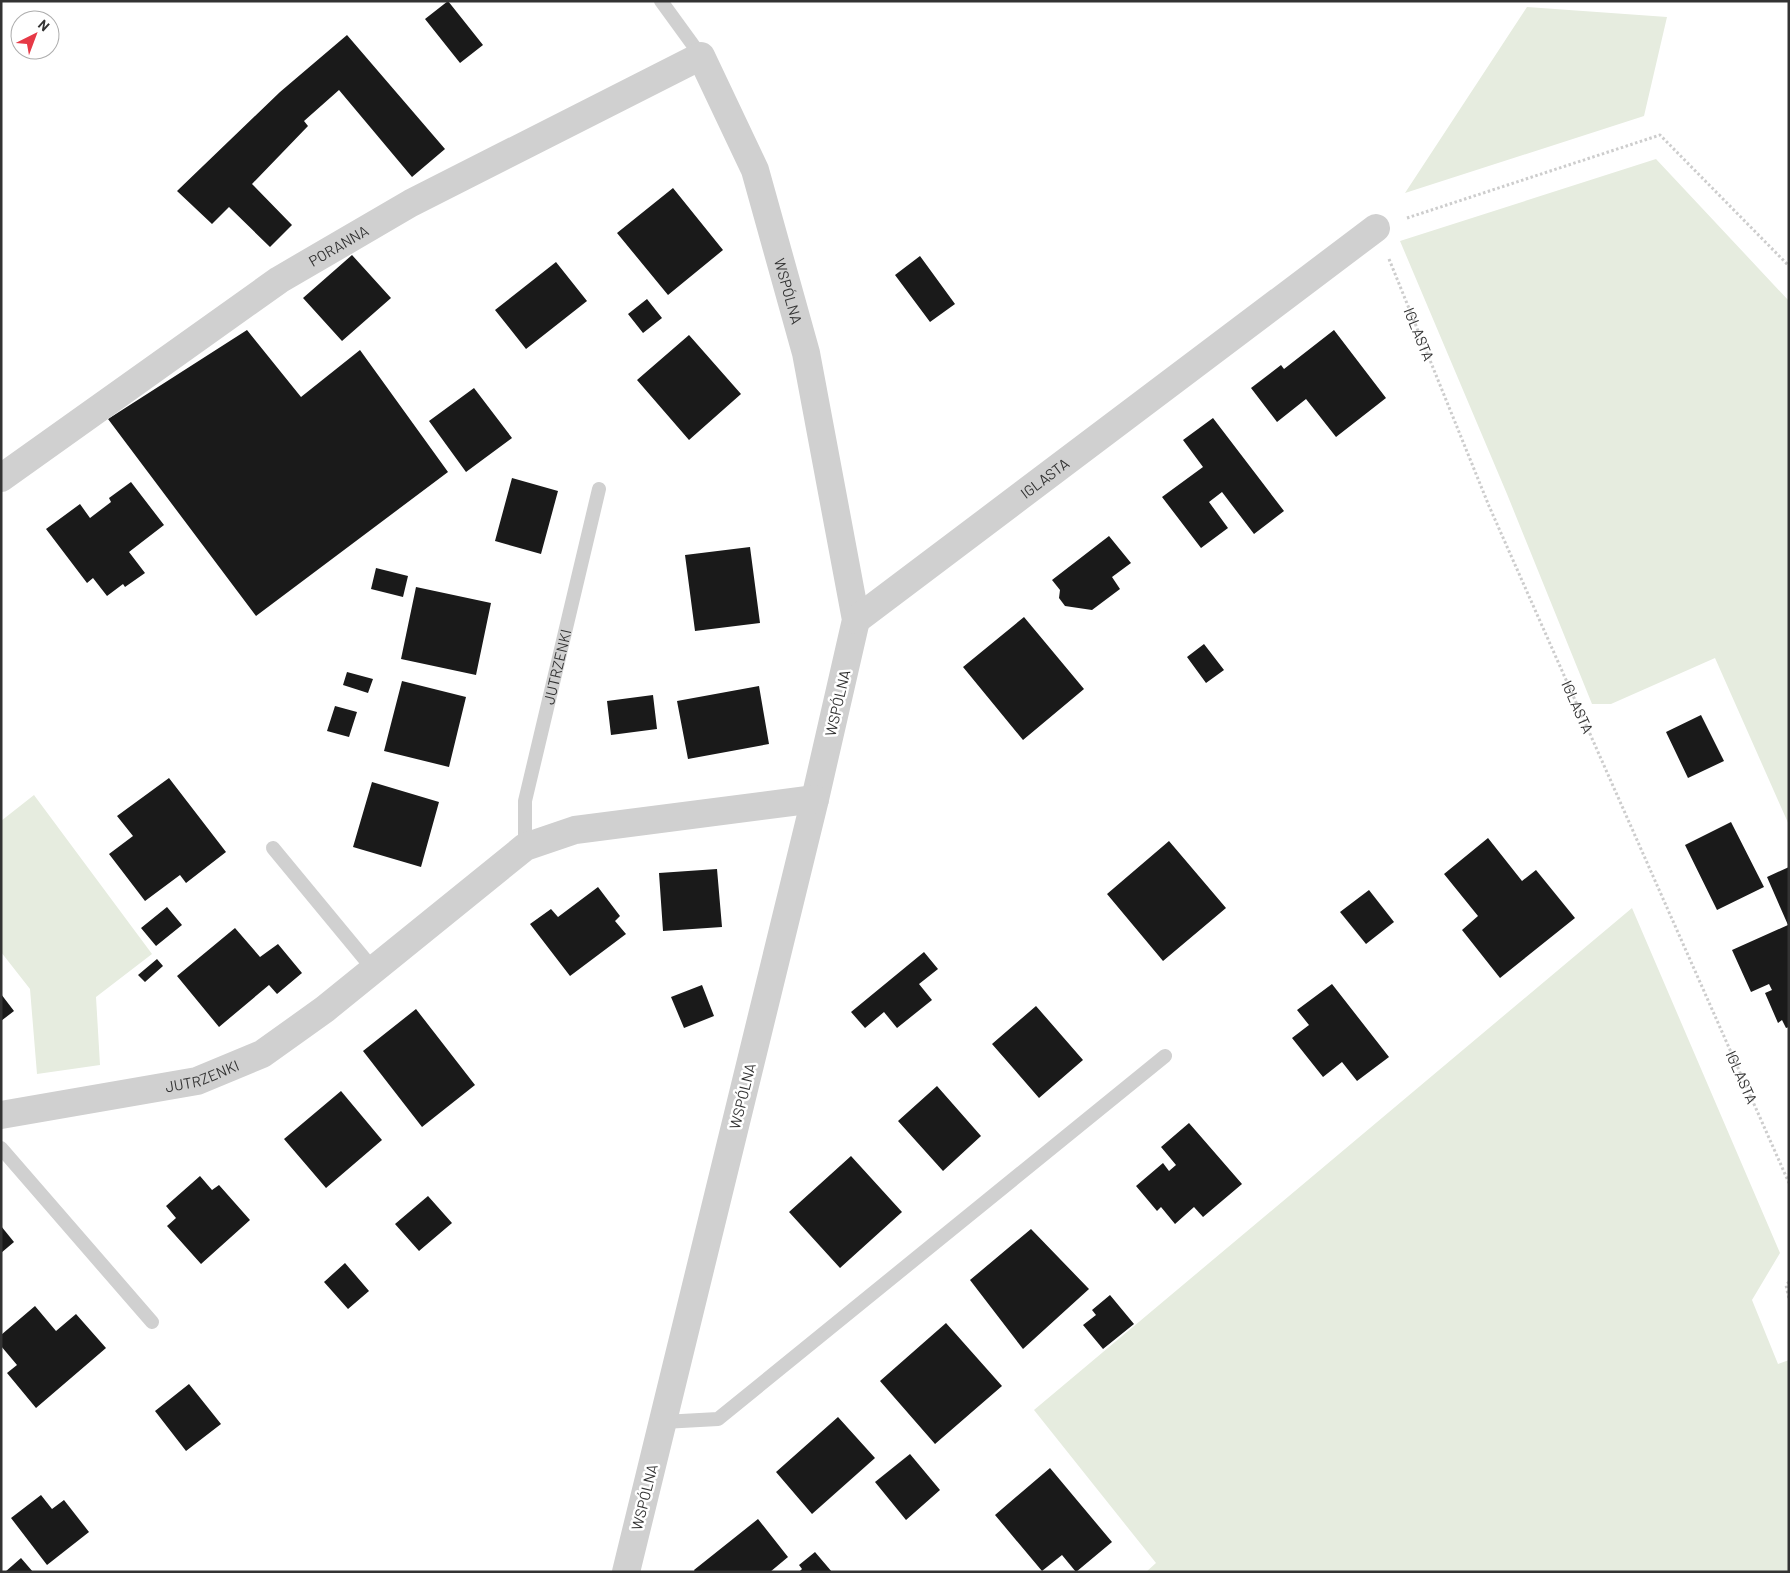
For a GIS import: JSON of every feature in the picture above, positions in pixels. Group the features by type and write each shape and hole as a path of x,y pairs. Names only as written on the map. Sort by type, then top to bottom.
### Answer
{"street":[{"name":"PORANNA","path":"1,478 279,280 411,203 701,56"},
{"name":"WSPÓLNA","path":"626,1572 815,799 856,620 806,353 755,170 701,56"},
{"name":"IGLASTA","path":"856,620 1376,228"},
{"name":"JUTRZENKI","path":"1,1115 197,1081 262,1054 325,1009 525,847 575,830 815,799"}],"lane":[{"name":"WSPÓLNA","path":"661,1 701,56"},
{"name":"JUTRZENKI","path":"525,847 525,800 599,489"},
{"path":"273,848 373,969"},
{"path":"663,1422 718,1419 1165,1056"},
{"path":"1,1148 152,1322"}],"path":[{"path":"1376,228 1660,135 1789,266"},
{"name":"IGLASTA","path":"1376,228 1489,506 1789,1183"},
{"path":"1789,1282 1786,1284 1789,1299"}],"shaded area":[{"path":"1527,7 1667,17 1644,116 1405,193"},
{"path":"1656,159 1789,301 1789,825 1715,658 1611,704 1592,704 1507,494 1400,241"},
{"path":"34,795 152,954 96,997 100,1065 37,1074 30,989 1,952 1,821"},
{"path":"1632,908 1780,1253 1752,1300 1778,1364 1789,1360 1789,1572 1146,1572 1156,1563 1034,1410"}],"building":[{"path":"448,1 483,45 460,63 425,19"},
{"path":"347,35 445,149 412,177 339,90 304,121 308,126 252,184 292,225 270,247 229,207 212,224 177,191 280,92"},
{"path":"673,188 723,250 668,295 617,233"},
{"path":"352,255 391,298 342,341 303,298"},
{"path":"920,256 955,304 930,322 895,275"},
{"path":"556,262 587,301 526,349 495,310"},
{"path":"647,299 662,318 643,333 628,314"},
{"path":"247,330 301,397 360,350 448,472 256,616 108,419"},
{"path":"1334,330 1386,398 1336,437 1306,399 1277,422 1251,388 1281,365 1284,369"},
{"path":"689,335 741,394 689,440 637,380"},
{"path":"474,388 512,438 466,472 429,421"},
{"path":"1213,418 1284,511 1254,534 1222,492 1209,502 1228,528 1201,548 1162,497 1203,467 1183,440"},
{"path":"512,478 558,491 541,554 495,541"},
{"path":"131,482 164,525 129,552 145,573 125,587 123,584 107,596 93,578 87,583 46,529 80,504 90,518 111,502 109,498"},
{"path":"1109,536 1131,563 1112,577 1120,589 1092,610 1065,606 1059,598 1060,590 1052,580"},
{"path":"750,547 760,623 695,631 685,555"},
{"path":"376,568 408,576 403,597 371,589"},
{"path":"416,587 491,603 476,675 401,659"},
{"path":"1024,617 1084,689 1023,740 963,667"},
{"path":"1204,644 1224,670 1206,683 1187,657"},
{"path":"347,672 373,679 368,693 343,685"},
{"path":"402,681 466,697 449,767 384,751"},
{"path":"759,686 769,744 688,759 677,701"},
{"path":"653,695 657,729 611,735 607,701"},
{"path":"335,706 357,712 349,737 327,731"},
{"path":"1701,715 1724,761 1688,778 1666,732"},
{"path":"169,778 226,852 186,883 180,875 145,901 109,854 133,836 117,816"},
{"path":"372,782 439,802 421,867 353,847"},
{"path":"1731,822 1764,887 1717,910 1685,845"},
{"path":"1488,838 1522,881 1536,870 1575,918 1500,978 1462,930 1478,916 1444,874"},
{"path":"1169,841 1226,908 1163,961 1107,894"},
{"path":"1789,867 1789,1027 1786,1028 1782,1020 1778,1023 1765,993 1772,990 1769,984 1751,992 1732,950 1788,925 1767,877"},
{"path":"717,869 722,927 663,931 659,873"},
{"path":"598,887 620,916 615,921 626,934 570,976 530,924 551,909 558,917"},
{"path":"1369,890 1394,922 1366,944 1340,912"},
{"path":"167,907 182,925 156,946 141,928"},
{"path":"235,928 260,957 278,944 302,973 277,994 269,985 219,1027 177,976"},
{"path":"924,952 938,969 919,984 932,1000 897,1028 884,1012 865,1028 851,1012"},
{"path":"157,959 163,966 145,982 138,975"},
{"path":"1332,984 1389,1057 1357,1081 1342,1062 1323,1077 1292,1038 1309,1025 1297,1010"},
{"path":"702,985 714,1016 684,1028 671,997"},
{"path":"1,994 14,1011 1,1021"},
{"path":"1036,1006 1083,1060 1039,1098 992,1044"},
{"path":"416,1009 475,1085 422,1127 363,1051"},
{"path":"937,1086 981,1136 943,1171 898,1121"},
{"path":"341,1091 382,1140 326,1188 284,1139"},
{"path":"1189,1123 1242,1184 1203,1217 1194,1207 1175,1224 1161,1207 1157,1211 1136,1186 1163,1163 1169,1171 1176,1165 1161,1147"},
{"path":"851,1156 902,1212 840,1268 789,1212"},
{"path":"200,1176 212,1190 219,1185 250,1220 201,1264 167,1226 176,1218 166,1206"},
{"path":"428,1196 452,1223 419,1251 395,1224"},
{"path":"1,1226 14,1242 1,1253"},
{"path":"1031,1229 1089,1289 1023,1349 970,1280"},
{"path":"345,1263 369,1291 348,1309 324,1282"},
{"path":"1110,1295 1134,1324 1103,1349 1083,1325 1096,1315 1092,1310"},
{"path":"35,1306 56,1331 76,1314 106,1348 36,1408 7,1373 17,1365 1,1346 1,1335"},
{"path":"946,1323 1002,1386 935,1444 880,1381"},
{"path":"189,1384 221,1424 186,1451 155,1411"},
{"path":"838,1417 875,1458 812,1514 776,1472"},
{"path":"910,1454 940,1490 906,1520 875,1482"},
{"path":"1050,1468 1112,1542 1076,1572 1062,1555 1042,1571 995,1515"},
{"path":"41,1495 52,1509 64,1500 89,1532 47,1565 11,1518"},
{"path":"758,1519 788,1557 770,1572 695,1572 694,1570"},
{"path":"815,1552 832,1572 799,1572 802,1569 799,1565"},
{"path":"21,1558 33,1572 5,1572"}]}
